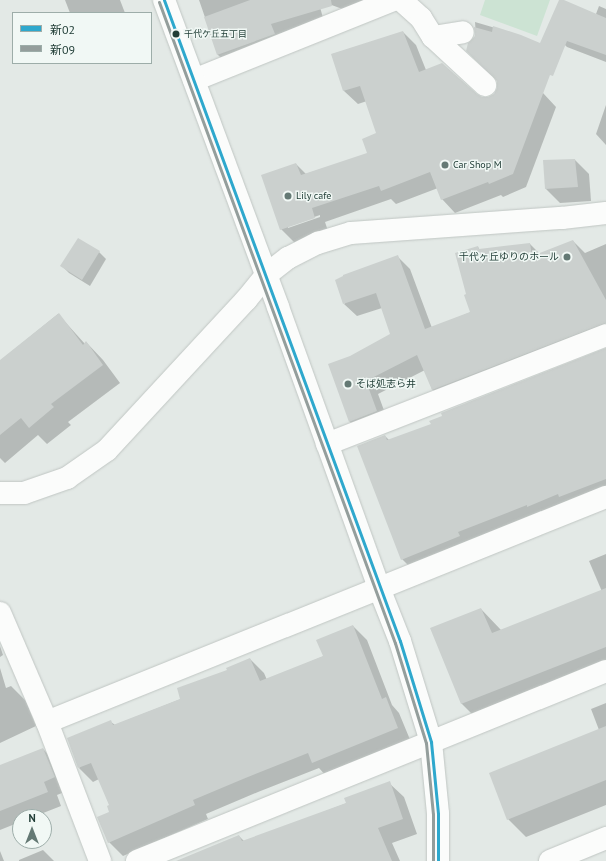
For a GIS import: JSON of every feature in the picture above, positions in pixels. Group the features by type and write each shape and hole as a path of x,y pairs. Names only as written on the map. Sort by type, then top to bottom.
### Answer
{"street":[{"path":"164,0 266,275 379,588 400,641 431,742 438,814 438,861"},
{"path":"194,80 392,0"},
{"path":"401,0 421,18 433,37 485,85"},
{"path":"433,37 463,32"},
{"path":"0,494 24,493 67,478 107,450 246,300 266,275 288,258 318,243 351,233 562,218 606,212"},
{"path":"327,444 606,335"},
{"path":"47,722 606,497"},
{"path":"0,613 47,722 100,861"},
{"path":"137,861 606,671"},
{"path":"550,861 606,838"}],"green space":[{"path":"485,0 550,0 537,36 480,15"}],"building":[{"path":"250,0 331,0 332,6 271,24 275,34 217,55 204,17"},
{"path":"559,0 564,0 606,18 606,55 567,41 553,76 550,75 513,174 489,184 488,182 441,200 430,172 381,191 379,186 312,208 315,218 280,230 261,175 296,163 301,175 367,153 362,139 376,133 360,86 343,91 331,54 403,31 419,72 442,63 477,94 482,97 488,97 494,94 497,88 497,81 466,51 468,43 475,36 474,27 492,32 493,26 540,43"},
{"path":"575,159 578,187 545,189 543,160"},
{"path":"78,238 100,251 82,280 60,266"},
{"path":"573,240 606,300 606,323 432,390 417,355 366,381 377,411 349,422 328,364 350,356 390,334 376,293 343,304 335,280 343,275 398,255 425,329 470,312 464,295 466,294 455,253 478,246 479,249 530,243 532,256"},
{"path":"59,313 83,345 86,341 103,365 51,404 54,407 29,428 21,418 0,435 0,360"},
{"path":"606,348 606,479 559,497 558,494 527,507 527,505 458,532 460,536 401,560 357,446 385,435 387,440 431,424 429,421 442,416 441,413"},
{"path":"606,588 606,647 461,704 430,628 481,608 492,633"},
{"path":"353,625 382,699 386,697 398,728 312,763 308,753 193,800 195,805 108,843 97,817 109,812 107,806 109,805 91,763 78,768 67,738 111,720 113,725 180,699 177,688 227,670 226,668 250,658 260,681 323,656 316,640"},
{"path":"606,726 606,780 507,820 489,773"},
{"path":"43,748 55,777 44,782 48,792 0,811 0,765"},
{"path":"390,781 403,819 378,828 392,861 176,861 239,835 242,841 346,803 344,798"}],"transit line":[{"name":"新02","path":"164,0 400,641 431,742 438,814 438,861"},
{"name":"新09","path":"159,2 395,643 426,743 433,814 433,861"}],"place":[{"name":"千代ケ丘五丁目","path":"176,34"},
{"name":"Car Shop M","path":"445,165"},
{"name":"Lily cafe","path":"288,196"},
{"name":"千代ヶ丘ゆりのホール","path":"567,257"},
{"name":"そば処志ら井","path":"348,384"}]}
